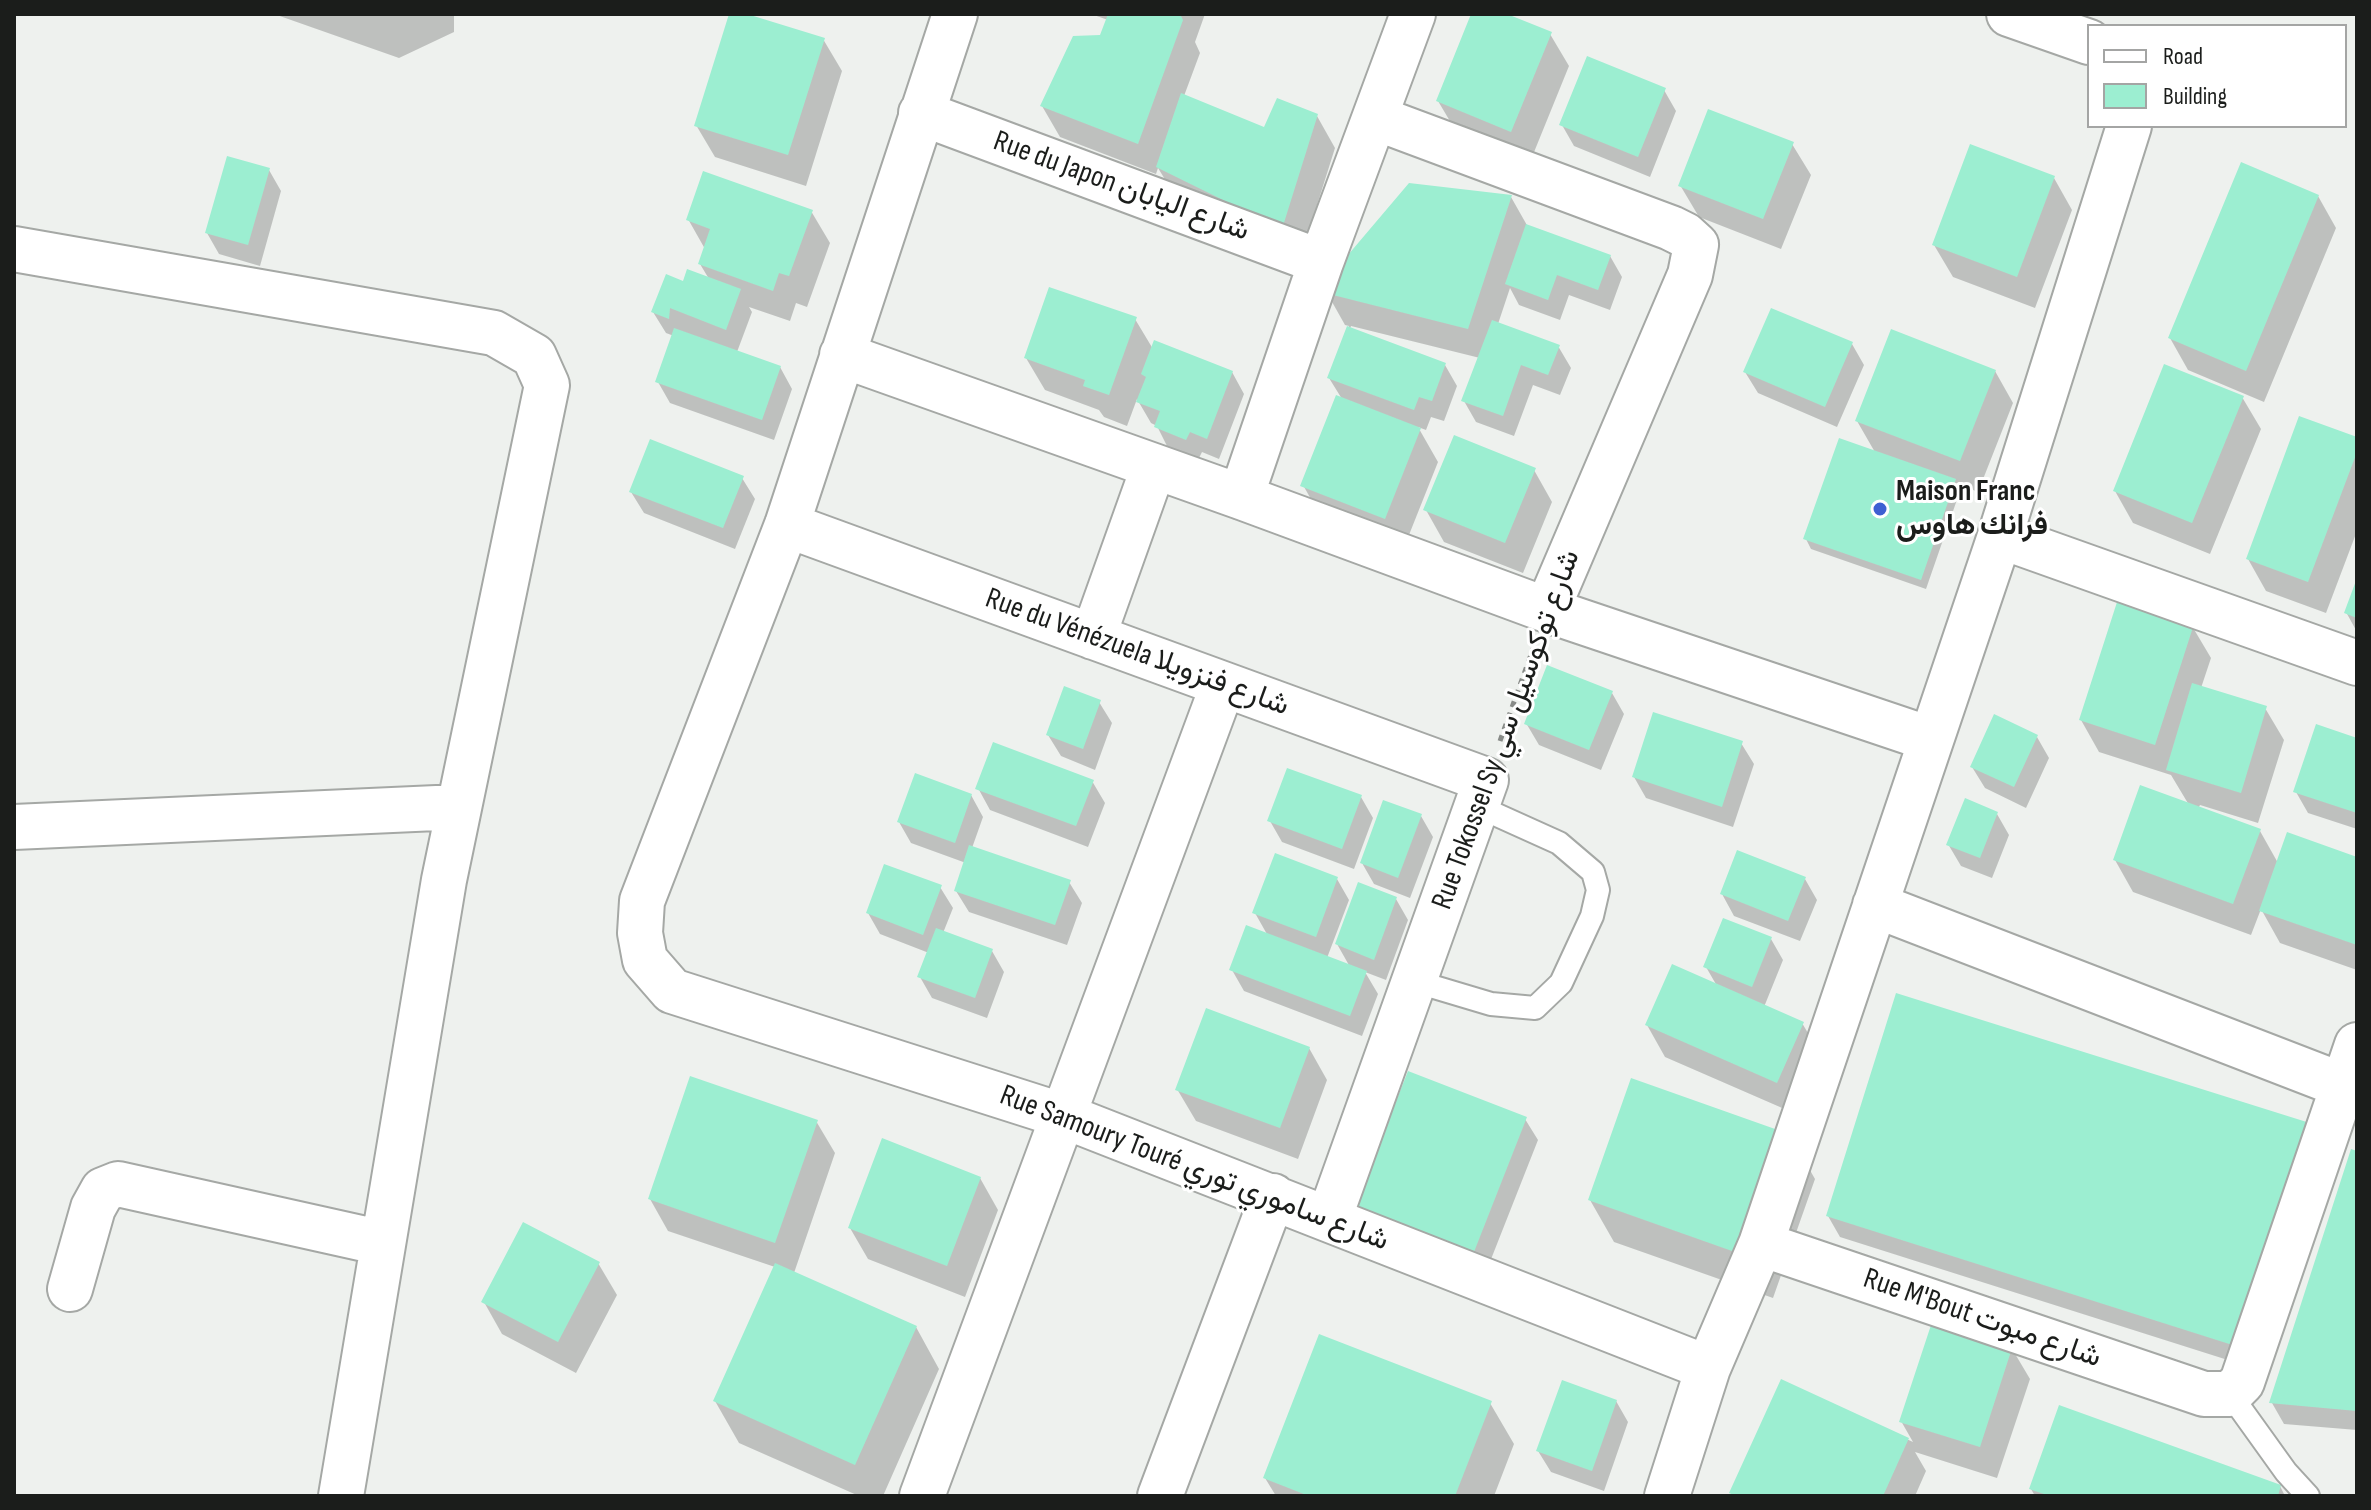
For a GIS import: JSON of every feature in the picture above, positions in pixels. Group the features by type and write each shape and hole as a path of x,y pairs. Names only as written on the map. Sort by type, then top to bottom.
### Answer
{"street":[{"path":"787,525 953,14"},
{"path":"1241,497 1321,262 1413,14"},
{"path":"2009,14 2087,41"},
{"name":"Rue du Japon شارع اليابان","path":"921,113 1321,262"},
{"name":"Rue Tokossel Sy شارع توكوسيل سي","path":"1376,118 1671,228 1696,245 1690,275 1547,610"},
{"path":"1667,1496 1708,1368 1761,1244 2000,536 2128,128"},
{"path":"14,249 494,333 534,356 547,385 444,880 341,1496"},
{"path":"842,355 1547,610 1930,739"},
{"path":"1093,637 1154,466"},
{"name":"Rue du Vénézuela شارع فنزويلا","path":"787,525 1223,685 1482,793"},
{"name":"Rue Samoury Touré شارع ساموري توري","path":"787,525 642,901 640,933 645,960 672,991 1064,1116 1708,1368"},
{"path":"2000,536 2357,663"},
{"path":"922,1496 1223,685"},
{"name":"Rue Tokossel Sy شارع توكوسيل سي","path":"1329,1219 1482,793"},
{"path":"14,827 459,807"},
{"path":"1875,905 2349,1088"},
{"path":"2217,1394 2242,1382 2349,1088 2357,1045"},
{"path":"70,1289 93,1208 103,1190 118,1184 383,1243"},
{"path":"1160,1496 1273,1196"},
{"name":"Rue M'Bout شارع مبوت","path":"1761,1244 2217,1394"}],"lane":[{"path":"1414,981 1491,1004 1535,1008 1561,983 1592,916 1598,890 1593,872 1559,843 1482,793"},
{"path":"2217,1394 2308,1496"}],"path":[{"name":"Rue Tokossel Sy شارع توكوسيل سي","path":"1482,793 1547,610"}],"building":[{"path":"729,14 747,14 825,38 788,155 694,126"},
{"path":"1108,14 1180,14 1183,20 1138,144 1040,106 1073,36 1100,35"},
{"path":"1471,14 1507,14 1552,32 1511,132 1436,101"},
{"path":"1587,56 1666,88 1638,157 1559,125"},
{"path":"1181,93 1264,127 1277,98 1318,114 1282,229 1156,167"},
{"path":"1708,109 1794,142 1763,219 1678,186"},
{"path":"1970,144 2055,176 2017,277 1932,245"},
{"path":"227,156 270,168 248,245 205,233"},
{"path":"2241,162 2319,195 2246,371 2168,338"},
{"path":"703,171 813,210 789,276 779,273 773,291 698,264 710,229 686,220"},
{"path":"1409,183 1512,195 1468,329 1325,293 1342,262"},
{"path":"1526,224 1611,255 1598,290 1557,275 1548,300 1505,284"},
{"path":"687,269 741,289 726,330 670,308 669,319 651,312 666,274 683,281"},
{"path":"1049,287 1137,317 1109,395 1083,386 1085,380 1024,358"},
{"path":"1771,308 1853,342 1825,407 1743,372"},
{"path":"1492,320 1560,345 1548,375 1521,365 1503,416 1461,401"},
{"path":"1347,326 1446,363 1432,401 1419,397 1414,410 1327,378"},
{"path":"674,328 781,366 762,420 655,382"},
{"path":"1891,329 1996,370 1960,461 1855,421"},
{"path":"1154,340 1233,371 1207,439 1190,432 1186,440 1154,427 1160,411 1136,402 1146,377 1141,374"},
{"path":"2164,364 2244,396 2192,523 2113,491"},
{"path":"1336,395 1421,428 1385,519 1300,486"},
{"path":"2299,416 2357,437 2357,452 2308,582 2246,559"},
{"path":"1454,435 1536,468 1505,543 1423,510"},
{"name":"Maison Franc فرانك هاوس","path":"1839,438 1956,479 1921,580 1803,539"},
{"path":"650,439 744,476 723,528 629,492"},
{"path":"2357,578 2357,618 2344,613"},
{"path":"2118,599 2194,624 2155,745 2079,720"},
{"path":"1547,665 1613,691 1589,750 1524,724"},
{"path":"2192,683 2267,706 2241,793 2166,770"},
{"path":"1064,686 1101,700 1083,749 1046,735"},
{"path":"1653,712 1743,741 1722,807 1632,777"},
{"path":"1994,714 2038,735 2014,787 1970,767"},
{"path":"2316,724 2357,738 2357,813 2293,792"},
{"path":"993,742 1094,780 1076,826 975,789"},
{"path":"1287,768 1362,795 1342,849 1267,821"},
{"path":"915,773 972,794 955,843 897,822"},
{"path":"2140,785 2261,829 2233,904 2113,860"},
{"path":"1965,798 1998,812 1980,858 1946,845"},
{"path":"1383,800 1422,814 1398,878 1360,863"},
{"path":"2287,832 2357,857 2357,945 2259,911"},
{"path":"969,845 1071,880 1055,925 954,891"},
{"path":"1737,850 1806,877 1788,921 1720,894"},
{"path":"1275,853 1338,877 1316,937 1252,913"},
{"path":"884,864 942,885 923,935 866,913"},
{"path":"1358,882 1397,897 1374,960 1335,944"},
{"path":"1723,918 1772,937 1752,987 1703,967"},
{"path":"1246,925 1367,971 1350,1016 1229,970"},
{"path":"936,928 993,949 975,998 917,977"},
{"path":"1672,964 1804,1022 1777,1083 1645,1025"},
{"path":"1896,993 2313,1124 2242,1348 1826,1216"},
{"path":"1206,1008 1310,1047 1280,1128 1175,1090"},
{"path":"1408,1071 1527,1117 1472,1257 1353,1210"},
{"path":"690,1076 818,1120 775,1243 648,1199"},
{"path":"1631,1078 1792,1135 1749,1257 1588,1200"},
{"path":"882,1138 981,1177 947,1266 848,1228"},
{"path":"2351,1149 2357,1151 2357,1411 2269,1403"},
{"path":"523,1222 600,1262 558,1342 481,1302"},
{"path":"775,1263 917,1326 855,1465 713,1401"},
{"path":"1933,1319 2013,1345 1980,1447 1899,1422"},
{"path":"1319,1334 1492,1401 1455,1496 1309,1496 1263,1478"},
{"path":"1781,1379 1909,1438 1883,1496 1736,1496 1729,1493"},
{"path":"1562,1380 1617,1400 1592,1471 1536,1451"},
{"path":"2059,1405 2281,1485 2278,1496 2050,1496 2029,1489"}],"place":[{"name":"Maison Franc فرانك هاوس","path":"1880,509"}]}
